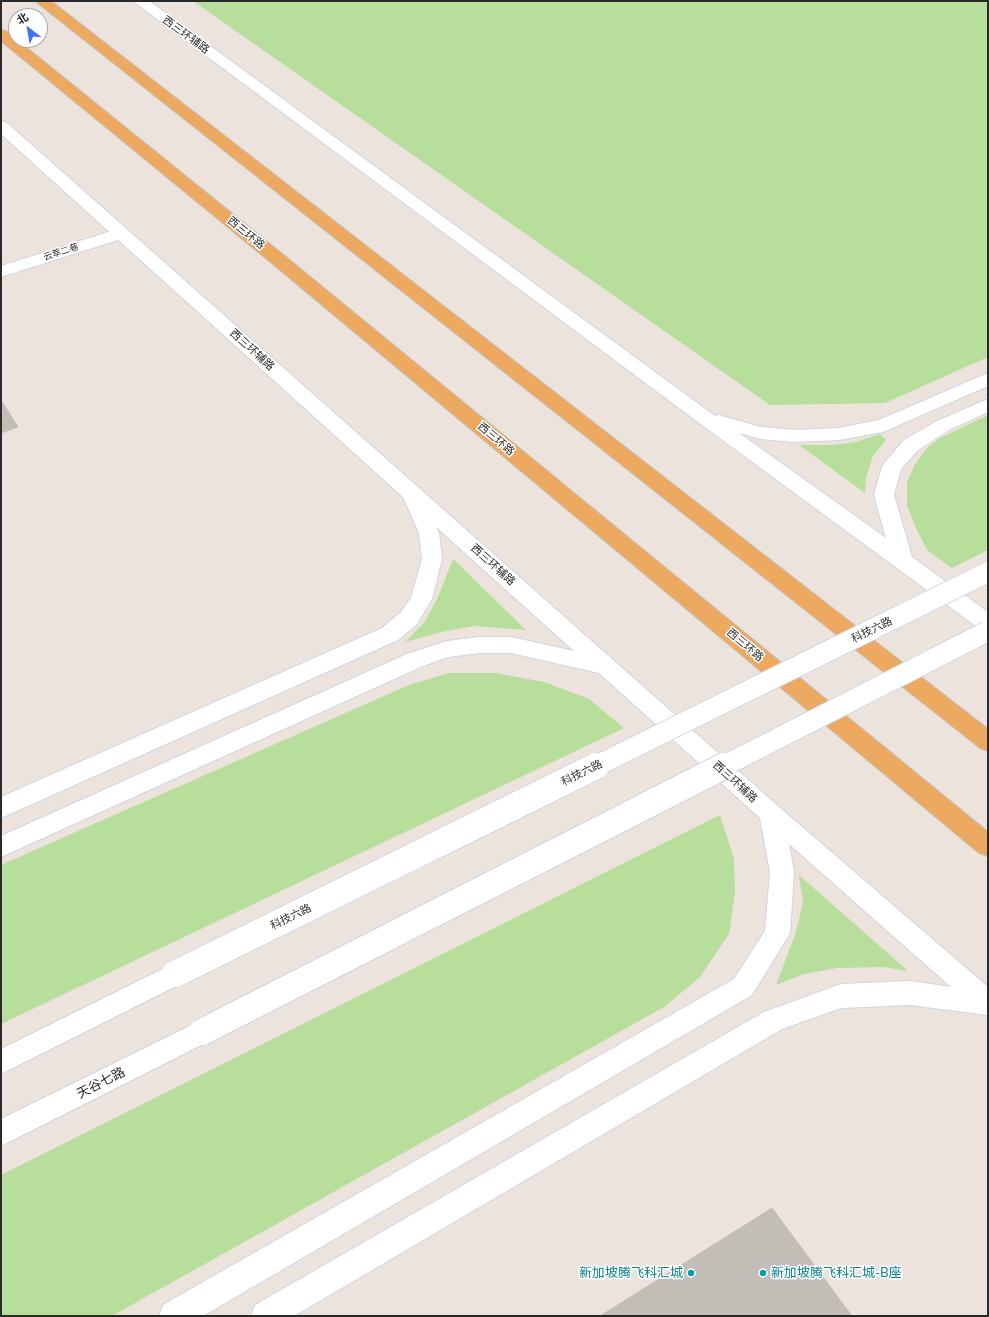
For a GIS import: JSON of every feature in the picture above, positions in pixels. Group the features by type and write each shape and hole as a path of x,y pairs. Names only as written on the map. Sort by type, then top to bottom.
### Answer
{"highway":[{"path":"42,1 988,742"},
{"name":"西三环路","path":"1,34 280,261 988,846"}],"main road":[{"name":"西三环辅路","path":"140,1 705,418 988,623"},
{"name":"西三环辅路","path":"1,126 771,814 988,1003"},
{"name":"云萃二巷","path":"1,272 121,233"},
{"path":"705,418 761,433 794,436 839,434 883,426 988,379"},
{"path":"902,560 884,494 892,467 911,445 944,425 988,405"},
{"path":"1,808 390,634 409,618 421,599 432,559 428,533 410,491"},
{"name":"科技六路","path":"1,1062 175,974 988,572"},
{"name":"天谷七路","path":"1,1133 988,631"},
{"path":"1,847 408,663 447,649 480,645 511,645 607,667"},
{"path":"174,1316 743,987 777,933 782,872 771,814"},
{"path":"266,1316 773,1020 841,996 910,993 988,1003"}],"green space":[{"path":"193,1 988,1 988,357 885,403 770,405"},
{"path":"988,415 988,550 952,568 927,550 915,526 907,505 907,482 915,464 927,448 940,438"},
{"path":"880,434 886,440 873,456 866,477 865,493 799,445 833,445 856,442"},
{"path":"453,559 526,630 475,626 445,631 405,642 424,623 438,597"},
{"path":"449,673 495,673 544,682 589,699 624,728 1,1024 1,865 409,685"},
{"path":"720,815 734,859 735,892 729,934 700,977 664,1007 112,1316 1,1316 1,1175"},
{"path":"799,875 908,971 883,967 837,968 804,974 776,985 795,935 803,903"}],"building":[{"path":"1,400 18,427 1,433"},
{"name":"新加坡腾飞科汇城","path":"772,1208 852,1316 844,1316 781,1230 646,1316 600,1316"},
{"name":"新加坡腾飞科汇城-B座","path":"781,1230 844,1316 646,1316"}],"place":[{"name":"新加坡腾飞科汇城","path":"691,1273"},
{"name":"新加坡腾飞科汇城-B座","path":"763,1273"}]}
